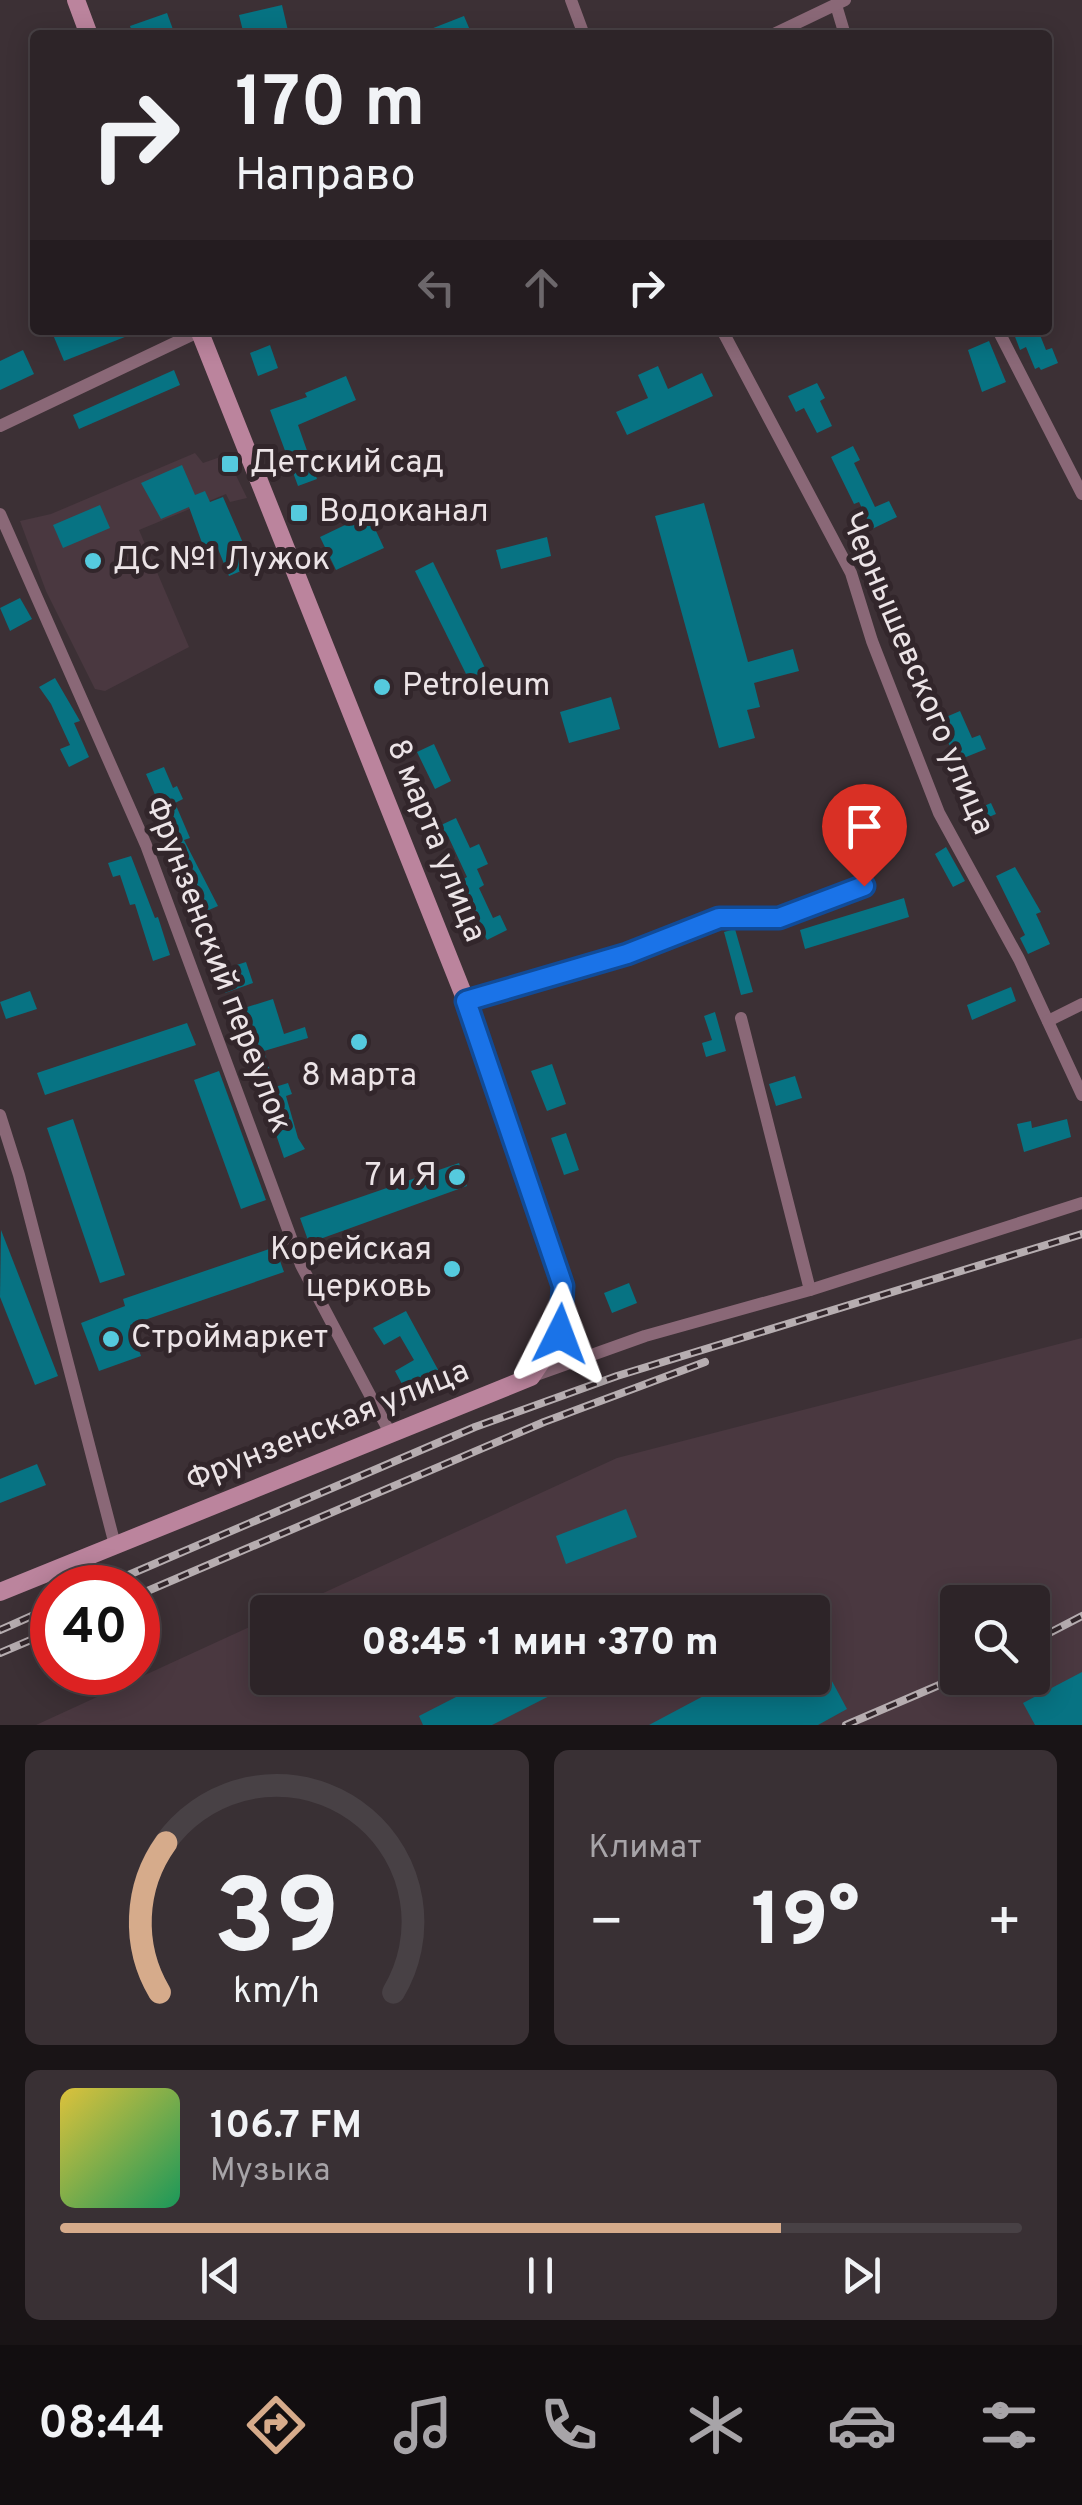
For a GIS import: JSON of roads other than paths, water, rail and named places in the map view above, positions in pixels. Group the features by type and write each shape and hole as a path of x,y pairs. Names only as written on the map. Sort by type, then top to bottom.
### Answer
{"street":[{"path":"76,0 87,30"},
{"path":"572,0 582,30"},
{"path":"782,30 840,2 844,30"},
{"path":"0,426 190,335"},
{"name":"8 марта улица","path":"202,335 466,1001 563,1286 560,1334 530,1376"},
{"name":"Чернышевского улица","path":"725,335 850,573 872,641 939,813 1019,960 1082,1095"},
{"path":"1001,335 1082,494"},
{"name":"Фрунзенский переулок","path":"0,514 146,846 300,1265 389,1432"},
{"path":"1048,1022 1082,1004"},
{"path":"740,1018 810,1290"},
{"path":"0,1115 116,1545"},
{"name":"Фрунзенская улица","path":"0,1592 530,1376 645,1336 810,1290 1082,1203"}],"lane":[{"path":"466,1001 627,954 719,918 779,918 864,886"}],"railway":[{"path":"152,1565 475,1427 617,1376 1082,1234"},
{"path":"160,1586 544,1422 705,1362"},
{"path":"1050,1633 1082,1616"},
{"path":"0,1630 30,1617"},
{"path":"0,1653 30,1640"},
{"path":"846,1725 940,1685"}],"place":[{"name":"Детский сад","path":"230,464"},
{"name":"Водоканал","path":"299,513"},
{"name":"ДС №1 Лужок","path":"93,561"},
{"name":"Petroleum","path":"382,687"},
{"name":"8 марта","path":"359,1042"},
{"name":"7 и Я","path":"457,1177"},
{"name":"Корейская церковь","path":"452,1269"},
{"name":"Строймаркет","path":"111,1339"}]}
